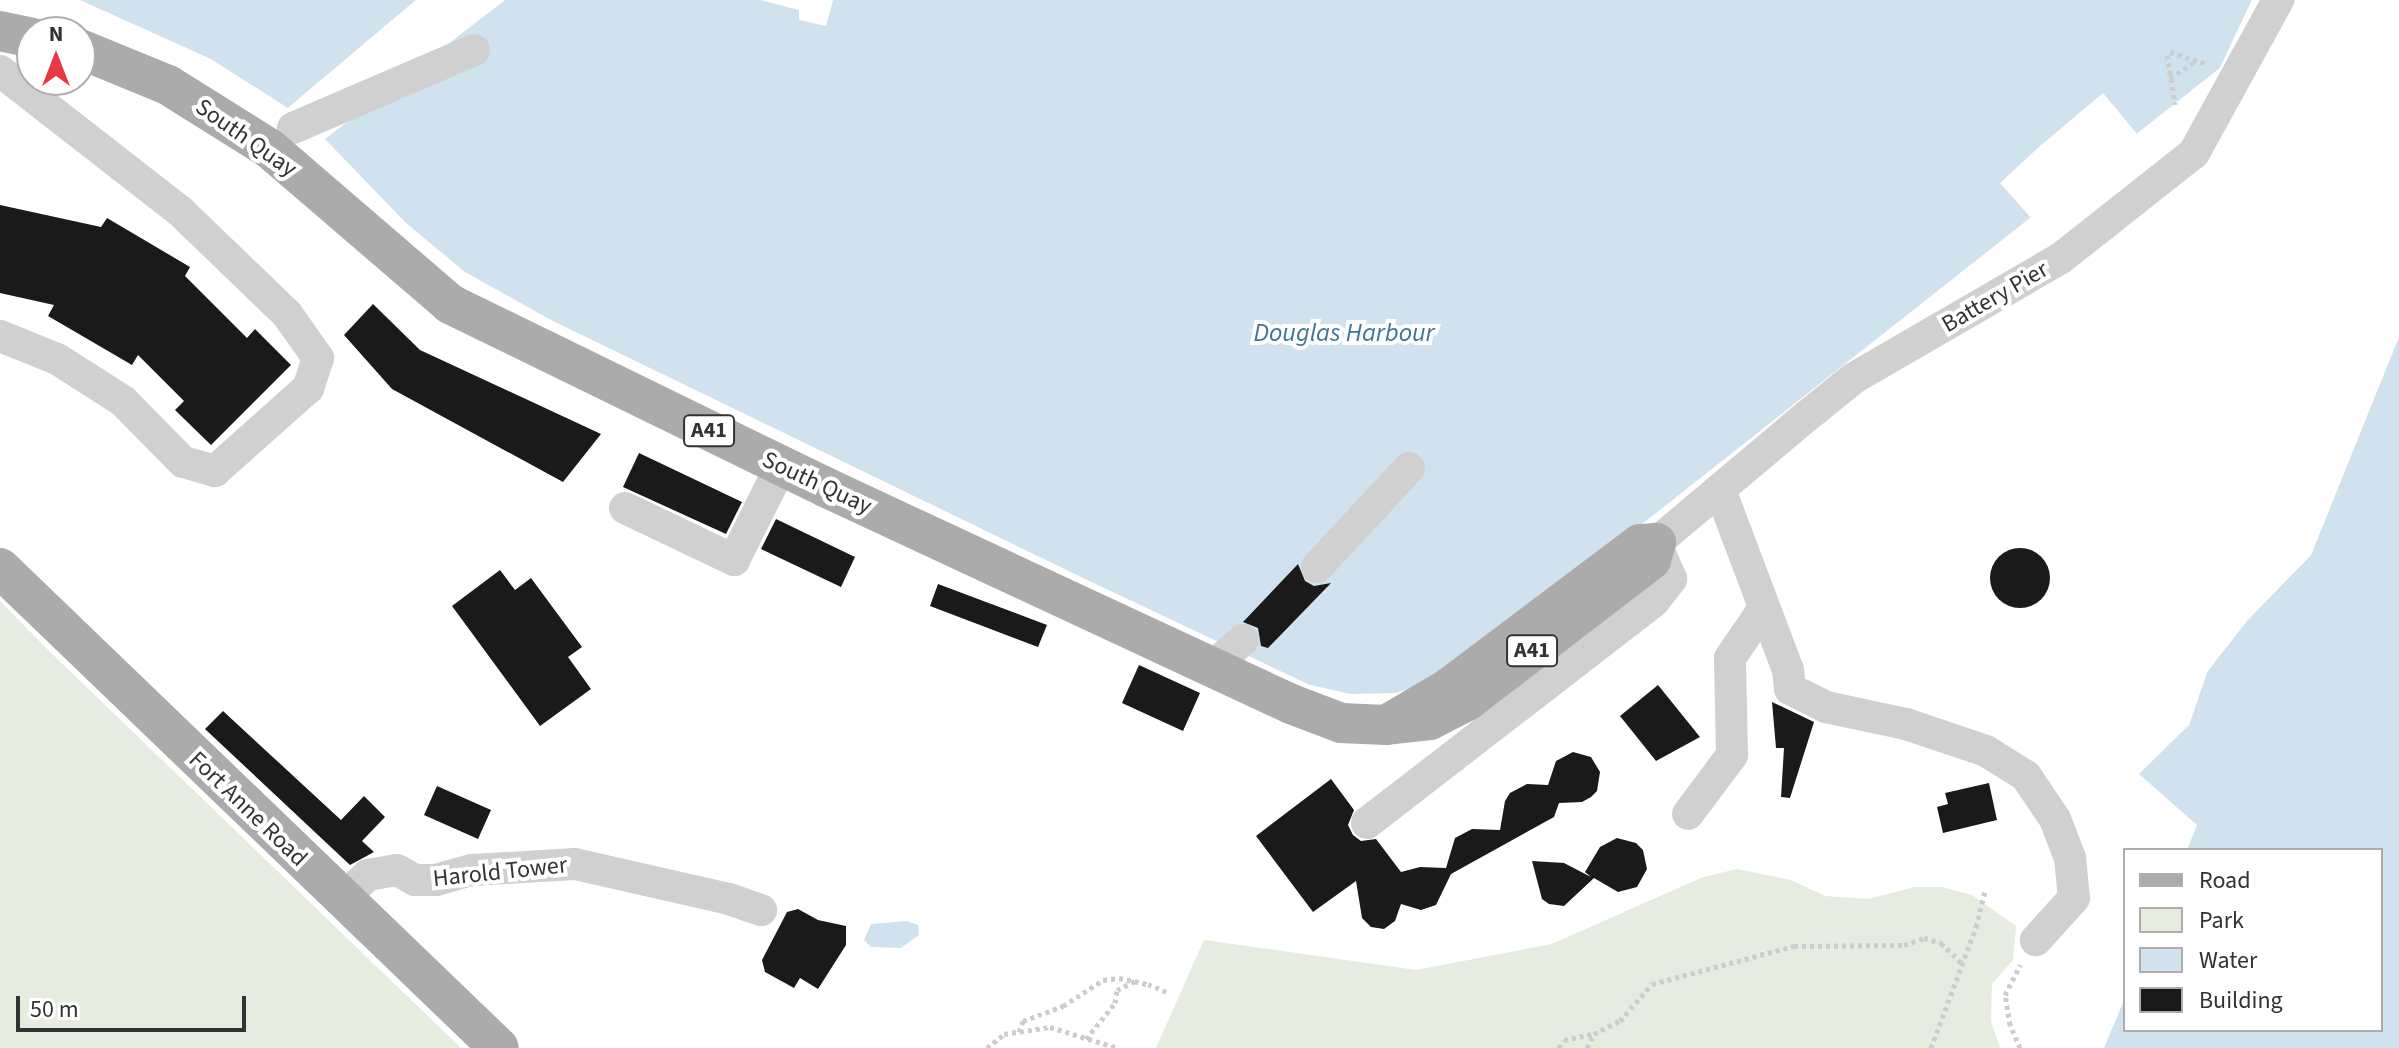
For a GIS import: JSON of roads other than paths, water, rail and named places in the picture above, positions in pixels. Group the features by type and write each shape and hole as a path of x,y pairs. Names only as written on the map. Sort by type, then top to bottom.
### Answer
{"main road":[{"name":"South Quay","path":"96,56 168,85 270,149 450,304 781,466 1230,652 1341,723 1386,725"},
{"name":"Battery Pier","path":"1386,725 1430,720 1467,701 1651,560 1656,543"},
{"name":"Fort Anne Road","path":"0,568 498,1048"}],"street":[{"name":"Battery Pier","path":"1656,543 1854,378 2061,258 2194,153 2278,0"},
{"path":"293,128 474,50"},
{"path":"0,71 181,212 287,314 318,358 308,388 215,471 183,462 123,401 57,359 0,336"},
{"path":"625,508 734,560 781,466"},
{"path":"1317,567 1409,468"},
{"path":"1720,490 1788,670 1790,689 1826,707 1906,724 1986,751 2026,776 2055,819 2070,858 2074,898 2036,940"},
{"path":"1367,823 1654,601 1671,579 1656,543"},
{"path":"1688,814 1732,755 1730,658 1764,608"},
{"name":"Harold Tower","path":"341,900 368,875 397,870 415,880 436,880 472,870 575,864 729,899 761,910"}],"water":[{"path":"80,0 416,0 288,108 211,59"},
{"name":"Douglas Harbour","path":"505,0 760,0 799,10 799,20 826,26 833,0 2252,0 2220,68 1618,543 1440,679 1396,693 1351,694 1310,685 1083,578 553,321 465,272 405,222 325,139"},
{"path":"2399,337 2399,1048 2104,1048 2123,1003 2123,1032 2383,1032 2383,848 2188,848 2197,825 2139,774 2189,725 2207,672 2246,621 2311,555"},
{"path":"907,921 918,925 919,935 901,948 871,947 864,940 871,924"}]}
